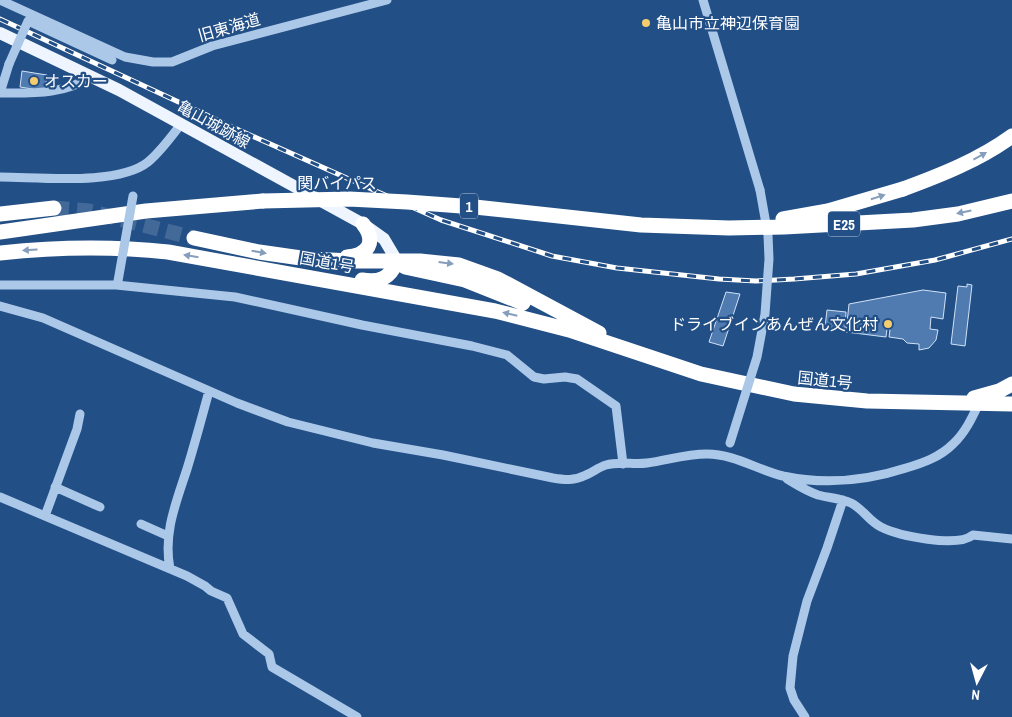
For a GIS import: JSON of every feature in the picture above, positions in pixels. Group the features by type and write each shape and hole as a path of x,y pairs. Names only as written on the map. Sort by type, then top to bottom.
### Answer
{"highway":[{"name":"E25","path":"675,227 757,223 819,212 865,201 939,176 999,146 1012,136"},
{"name":"関バイパス","path":"0,232 146,211 263,201 349,199 415,202 615,223 675,227"},
{"name":"E25","path":"675,227 757,228 891,222 958,214 1012,201"},
{"path":"0,214 54,208"},
{"path":"280,256 332,258 360,255 366,251 370,240 363,224"},
{"name":"国道1号","path":"194,238 280,256 331,260 444,262 474,269 498,279 641,353"},
{"name":"国道1号","path":"0,253 65,248 115,247 168,252 495,310 600,340 701,374 794,394 867,401 1012,404"},
{"path":"240,264 377,281 391,272 397,261 408,268 454,276 498,292 600,340"},
{"path":"950,403 987,395 1012,384"}],"main road":[{"name":"亀山城跡線","path":"0,34 92,76 363,224 384,239 397,261"}],"street":[{"path":"0,0 125,57 138,60"},
{"name":"旧東海道","path":"138,60 172,62 212,46 387,0"},
{"path":"703,0 760,190 768,235 769,259 765,314 757,357 726,457"},
{"path":"92,76 81,84 44,93 0,92 9,64 28,21 112,60 138,60"},
{"path":"0,177 95,177 130,172 147,163 181,124"},
{"path":"117,283 133,196"},
{"path":"0,284 117,283 235,297 507,355 534,377 577,379 616,406 623,464"},
{"path":"0,306 43,318 208,391 288,422 364,441 570,480 586,475 603,465 647,463 691,455 709,454 726,457 782,476 819,481 856,480 884,475 930,460 944,452 962,435 979,403"},
{"path":"170,569 167,552 173,511 199,431 208,391"},
{"path":"44,516 77,429 80,414"},
{"path":"782,476 804,490 843,500 860,508 872,521 894,532 939,541 958,541 973,535 1012,539"},
{"path":"55,487 100,507"},
{"path":"0,497 170,569 227,598 243,634 269,654 272,667 357,717"},
{"path":"805,717 794,700 790,688 793,656 807,601 830,541 843,500"},
{"path":"141,524 168,536"}],"building":[{"name":"オスカー","path":"22,71 47,75 45,91 20,87"},
{"path":"967,284 972,285 965,346 951,344 958,286 967,287"},
{"name":"ドライブインあんぜん文化村","path":"923,290 946,293 943,319 931,317 930,329 938,330 936,340 929,348 919,350 919,344 907,343 903,339 889,337 890,330 887,329 886,337 846,332 849,304"},
{"path":"726,292 740,294 723,346 709,342"},
{"path":"827,310 846,312 845,329 825,327"}],"tunnel":[{"path":"54,208 89,211 194,238"}],"railway":[{"path":"0,19 241,131 441,220 552,256 617,268 756,281 856,274 935,260 1012,239"}],"place":[{"name":"亀山市立神辺保育園","path":"646,23"},
{"name":"オスカー","path":"34,81"},
{"name":"ドライブインあんぜん文化村","path":"888,324"}]}
